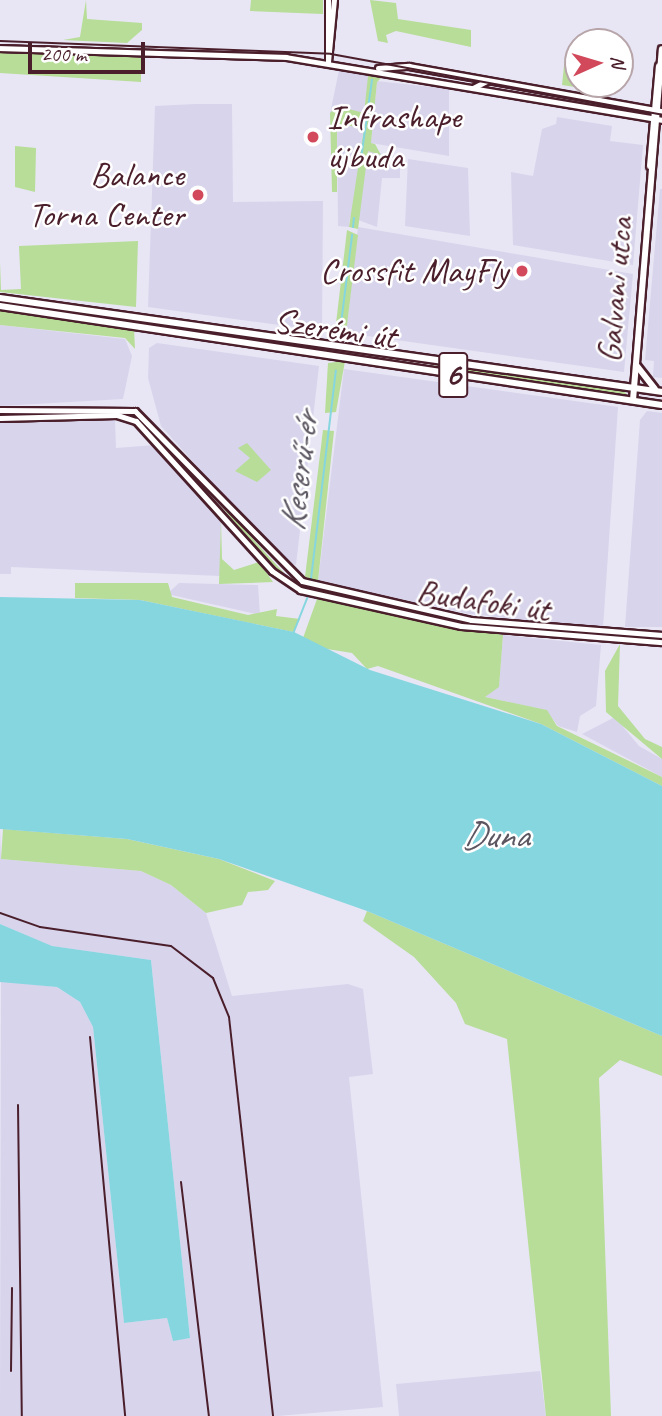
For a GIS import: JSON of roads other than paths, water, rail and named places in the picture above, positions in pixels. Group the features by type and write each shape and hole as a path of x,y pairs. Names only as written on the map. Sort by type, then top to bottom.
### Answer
{"main road":[{"name":"Galvani utca","path":"633,400 662,49"},
{"name":"Szerémi út","path":"0,298 661,392"},
{"name":"Szerémi út","path":"0,306 662,405"},
{"path":"636,358 642,380 661,392"},
{"path":"35,409 35,417"},
{"path":"44,409 44,417"},
{"path":"0,410 134,410 200,477 193,483 141,425 120,416"},
{"path":"0,418 120,416 134,410"},
{"path":"180,468 187,462"},
{"name":"Budafoki út","path":"200,477 302,580 463,618 662,635"},
{"name":"Budafoki út","path":"193,483 272,571 300,590 461,626 573,639 662,642"},
{"path":"461,626 463,618"},
{"path":"573,639 574,629"},
{"path":"644,635 644,642"}],"street":[{"path":"328,0 328,62"},
{"path":"328,62 334,0"},
{"path":"0,48 328,62 657,120"},
{"path":"373,68 409,66 658,110"},
{"path":"474,88 481,81 499,83"}],"water":[{"name":"Duna","path":"0,597 140,600 294,632 370,670 541,724 662,786 662,1036 367,911 219,859 127,839 0,829"},
{"path":"0,924 52,946 151,960 190,1338 173,1341 167,1318 124,1323 93,1027 80,1002 57,987 0,982"}],"waterway":[{"name":"Keserű-ér","path":"361,159 372,80"},
{"name":"Keserű-ér","path":"353,227 354,218"},
{"name":"Keserű-ér","path":"340,332 352,235"},
{"name":"Keserű-ér","path":"311,579 336,370"},
{"name":"Keserű-ér","path":"293,634 308,596"}],"tram line":[{"path":"0,41 331,54 662,115"}],"railway":[{"path":"0,913 40,927 171,946 213,978 229,1017 273,1416"},
{"path":"90,1037 125,1416"},
{"path":"18,1105 22,1416"},
{"path":"181,1182 209,1416"},
{"path":"11,1371 12,1288"}],"place":[{"name":"Infrashape újbuda","path":"313,137"},
{"name":"Balance Torna Center","path":"198,195"},
{"name":"Crossfit MayFly","path":"522,271"}]}
